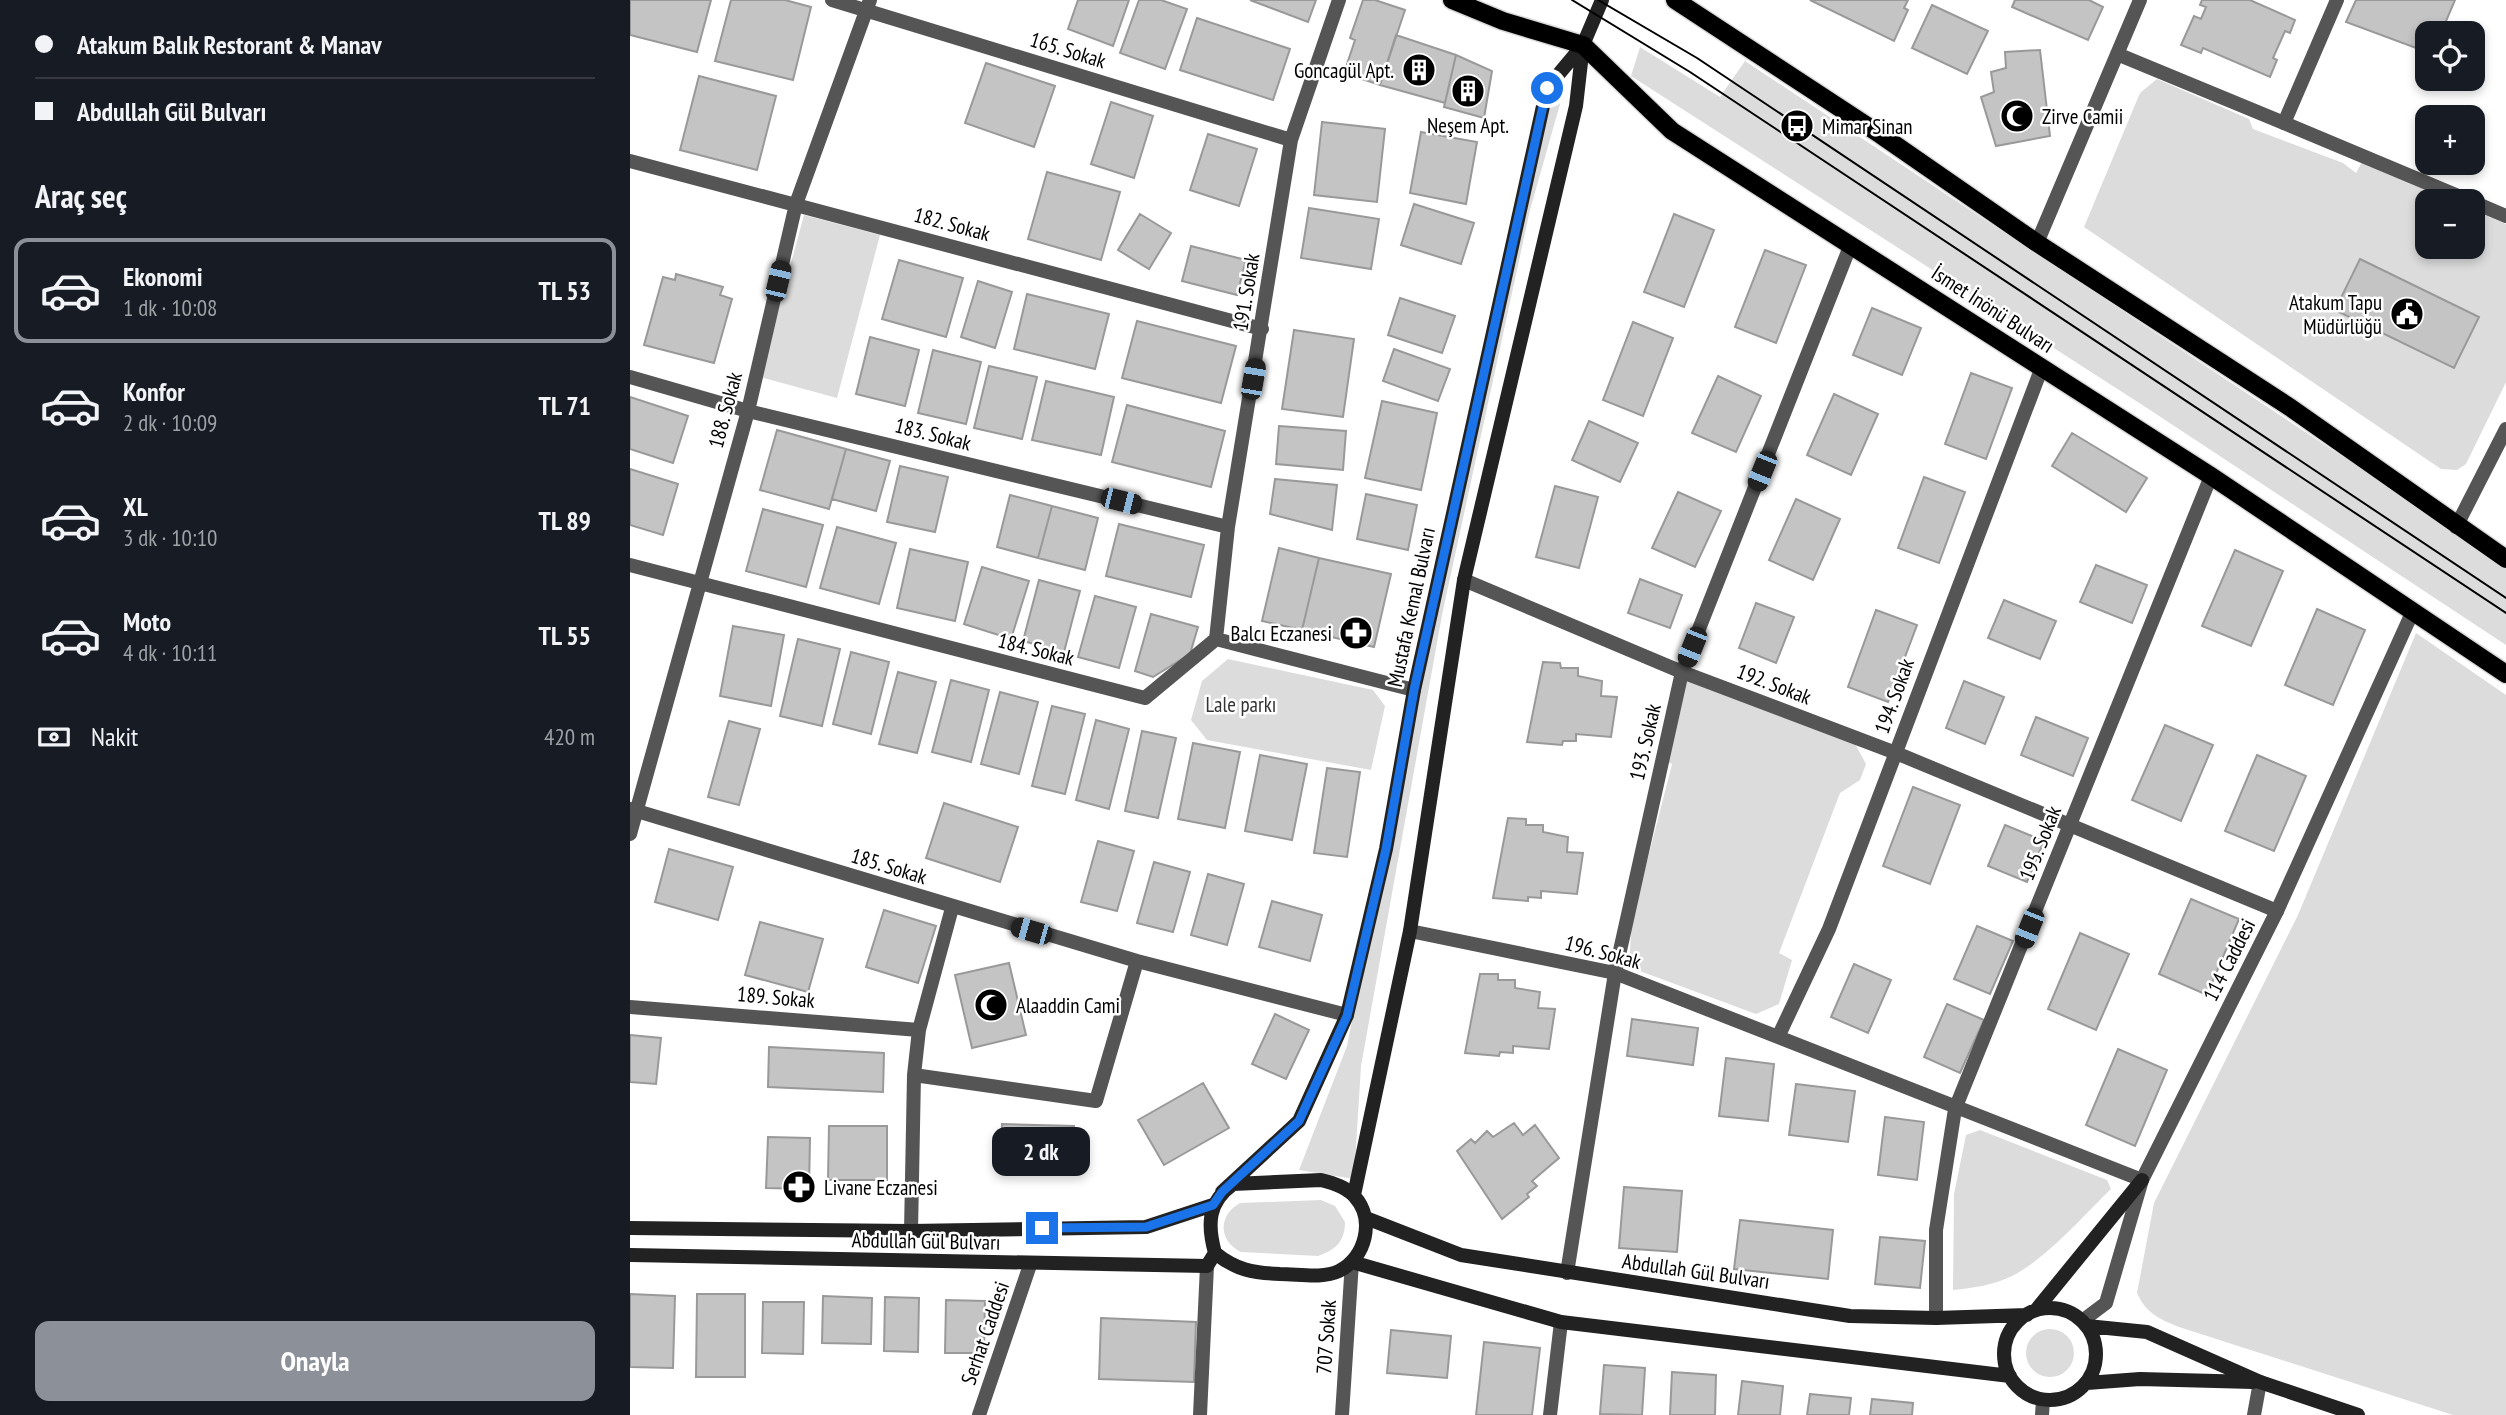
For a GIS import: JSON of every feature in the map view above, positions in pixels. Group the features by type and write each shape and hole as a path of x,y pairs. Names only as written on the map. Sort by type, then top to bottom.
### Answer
{"main road":[{"name":"İsmet İnönü Bulvarı","path":"1452,0 1503,21 1583,45 1672,131 2211,476 2506,674"},
{"name":"Mustafa Kemal Bulvarı","path":"1354,1195 1410,931 1464,580 1576,106 1583,45 1602,0"},
{"path":"1675,0 1881,135 2037,243 2291,408 2456,527 2506,559"},
{"name":"Mustafa Kemal Bulvarı","path":"1222,1192 1299,1121 1347,1016 1386,849 1414,690 1547,88 1583,45"},
{"path":"1207,1266 1214,1253 1209,1221 1213,1205 1222,1192 1233,1184 1247,1181 1321,1180 1335,1184 1354,1195 1366,1218 1364,1239 1352,1262 1327,1275 1253,1273 1239,1270 1214,1253"},
{"path":"2085,1324 2095,1340 2097,1355 2094,1370 2087,1383 2067,1397 2043,1400 2018,1388 2005,1363 2008,1335 2032,1312 2142,1180"},
{"name":"Abdullah Gül Bulvarı","path":"630,1228 911,1231 1146,1227 1213,1205"},
{"name":"Abdullah Gül Bulvarı","path":"1366,1218 1461,1255 1850,1316 1936,1318 2032,1312"},
{"name":"Abdullah Gül Bulvarı","path":"630,1255 1030,1265 1207,1266"},
{"path":"1352,1262 1561,1322 2010,1376"},
{"path":"2032,1312 2061,1310 2085,1324 2147,1332 2260,1382 2358,1415"},
{"path":"2087,1383 2140,1379 2260,1382"}],"street":[{"name":"165. Sokak","path":"832,0 868,5 1291,140"},
{"name":"191. Sokak","path":"1216,639 1228,527 1291,140 1339,0"},
{"path":"2037,243 2140,0"},
{"path":"2284,123 2337,0"},
{"name":"188. Sokak","path":"630,834 633,809 748,411 796,204 868,5"},
{"path":"2117,54 2441,189"},
{"name":"182. Sokak","path":"630,161 1262,329"},
{"path":"2485,207 2506,216"},
{"name":"193. Sokak","path":"1566,1273 1615,973 1682,672 1851,244"},
{"name":"194. Sokak","path":"1779,1035 1829,929 2042,368"},
{"name":"183. Sokak","path":"630,377 748,411 1228,527"},
{"path":"2456,527 2506,429"},
{"name":"195. Sokak","path":"1936,1318 1936,1230 1955,1109 2211,476"},
{"name":"184. Sokak","path":"630,565 1144,698 1216,639"},
{"name":"192. Sokak","path":"1464,580 1682,672 1896,752 2277,911"},
{"name":"114 Caddesi","path":"2085,1324 2106,1303 2142,1180 2277,911 2412,613"},
{"path":"1216,639 1414,690"},
{"name":"185. Sokak","path":"633,809 952,908 1137,961 1347,1016"},
{"path":"911,1231 914,1075 919,1030 952,908"},
{"name":"196. Sokak","path":"1410,931 1615,973 1779,1035 1955,1109 2142,1180"},
{"path":"914,1075 1096,1101 1137,961"},
{"name":"189. Sokak","path":"630,1007 919,1030"},
{"name":"707 Sokak","path":"1342,1415 1352,1262"},
{"name":"Serhat Caddesi","path":"979,1415 1030,1265"},
{"path":"1200,1415 1207,1266"},
{"path":"1550,1415 1561,1322"},
{"path":"2254,1415 2260,1382"},
{"path":"2042,1415 2043,1400"}],"green space":[{"path":"1640,47 1720,97 1745,61 2506,565 2506,645 2147,408 1631,76"},
{"path":"2157,79 2249,119 2253,129 2343,163 2356,173 2362,162 2425,189 2415,189 2415,259 2485,259 2485,215 2506,224 2506,382 2466,464 2457,470 2441,469 2084,227 2140,93"},
{"path":"1554,92 1562,97 1530,210 1442,615 1361,1066 1354,1179 1299,1170 1347,1046 1432,610 1515,230"},
{"path":"804,215 880,235 837,398 760,377"},
{"path":"2416,633 2506,695 2506,1415 2453,1415 2179,1327 2154,1314 2137,1293 2154,1203 2298,915"},
{"name":"Lale parkı","path":"1228,659 1373,690 1385,706 1371,770 1207,740 1191,720 1202,681"},
{"path":"1685,677 1854,742 1866,764 1860,780 1840,793 1779,953 1792,960 1779,1004 1756,1014 1629,967 1634,884 1641,885 1672,764 1662,760"},
{"path":"1980,1130 2107,1180 2111,1189 2077,1224 2025,1269 1998,1282 1953,1290 1954,1194 1966,1135"},
{"path":"1321,1200 1335,1206 1345,1222 1338,1244 1318,1256 1241,1252 1233,1247 1225,1235 1228,1214 1240,1203"},
{"path":"2050,1329 2067,1336 2074,1353 2067,1370 2050,1377 2033,1370 2026,1353 2033,1336"}],"building":[{"path":"630,0 711,0 697,52 630,35"},
{"path":"731,0 785,0 811,7 793,80 715,61"},
{"path":"1078,0 1129,0 1113,46 1068,29"},
{"path":"1139,0 1161,0 1187,9 1165,69 1120,53"},
{"path":"1250,0 1316,0 1308,22"},
{"path":"1363,0 1375,0 1405,10 1380,85 1344,73 1355,40 1350,38"},
{"path":"1810,0 1908,0 1904,8 1908,10 1894,41"},
{"path":"2015,0 2089,0 2103,7 2088,40 2012,7"},
{"path":"2202,0 2250,0 2295,20 2290,33 2285,31 2273,58 2277,60 2270,77 2203,48 2201,53 2181,45 2194,16 2201,19 2206,7 2200,5"},
{"path":"2356,0 2455,0 2446,21 2415,21 2415,48 2346,22"},
{"path":"1932,5 1988,31 1967,74 1912,48"},
{"path":"1197,18 1290,49 1273,100 1180,70"},
{"name":"Goncagül Apt.","path":"1396,35 1456,55 1445,103 1380,85"},
{"name":"Zirve Camii","path":"2040,50 2050,136 1996,146 1981,97 1994,92 1991,72 2006,68 2005,52"},
{"name":"Neşem Apt.","path":"1456,55 1492,71 1484,118 1444,107"},
{"path":"986,63 1055,86 1034,147 965,123"},
{"path":"699,76 776,96 757,170 680,150"},
{"path":"1111,102 1153,116 1134,178 1091,164"},
{"path":"1322,122 1385,129 1377,202 1314,195"},
{"path":"1421,132 1477,142 1466,204 1410,193"},
{"path":"1208,134 1257,149 1239,206 1190,190"},
{"path":"1047,172 1120,192 1101,260 1028,239"},
{"path":"1414,204 1474,223 1461,264 1401,245"},
{"path":"1309,208 1379,219 1371,269 1301,258"},
{"path":"1140,214 1171,233 1149,269 1118,250"},
{"path":"1674,214 1714,230 1684,307 1644,292"},
{"path":"1191,246 1246,260 1237,295 1182,281"},
{"path":"1765,250 1806,265 1776,343 1735,327"},
{"name":"Atakum Tapu Müdürlüğü","path":"2360,259 2479,317 2454,368 2335,310"},
{"path":"899,260 963,278 946,337 882,319"},
{"path":"676,274 723,287 720,295 732,299 714,363 644,345 663,277 675,280"},
{"path":"978,281 1012,292 995,348 961,337"},
{"path":"1027,294 1109,314 1095,369 1014,349"},
{"path":"1400,298 1455,316 1442,353 1388,335"},
{"path":"1872,308 1921,328 1902,375 1853,355"},
{"path":"1137,321 1236,346 1221,403 1122,378"},
{"path":"1633,322 1673,338 1643,416 1603,400"},
{"path":"1294,330 1354,339 1343,417 1282,409"},
{"path":"870,337 919,350 905,406 856,394"},
{"path":"1394,349 1450,369 1438,401 1383,381"},
{"path":"933,350 981,362 966,424 918,413"},
{"path":"989,366 1037,377 1022,439 974,428"},
{"path":"1971,373 2012,388 1986,459 1945,444"},
{"path":"1718,376 1761,396 1736,452 1692,433"},
{"path":"1046,381 1114,397 1101,455 1032,440"},
{"path":"1834,394 1878,414 1851,475 1807,455"},
{"path":"630,397 688,416 673,463 630,449"},
{"path":"1382,401 1437,413 1421,490 1365,478"},
{"path":"1127,405 1225,431 1211,487 1112,462"},
{"path":"1589,421 1638,443 1620,482 1572,460"},
{"path":"1279,426 1346,431 1343,470 1276,464"},
{"path":"777,430 846,449 829,509 760,490"},
{"path":"2072,433 2147,478 2126,512 2052,466"},
{"path":"846,449 890,461 876,511 832,499"},
{"path":"900,466 948,477 935,532 887,522"},
{"path":"630,469 678,484 663,535 630,525"},
{"path":"1924,477 1965,492 1939,563 1898,548"},
{"path":"1275,479 1337,485 1332,530 1270,514"},
{"path":"1555,486 1598,497 1579,568 1536,557"},
{"path":"1678,492 1721,511 1695,567 1652,548"},
{"path":"1366,494 1417,505 1408,550 1357,539"},
{"path":"1010,495 1052,506 1038,558 997,547"},
{"path":"1796,499 1840,519 1813,580 1769,560"},
{"path":"1052,506 1098,518 1085,570 1038,558"},
{"path":"763,509 823,525 806,587 746,571"},
{"path":"1119,524 1204,545 1191,597 1106,576"},
{"path":"837,527 896,543 879,604 820,588"},
{"path":"1279,548 1319,558 1302,630 1262,621"},
{"path":"910,549 968,562 955,621 897,608"},
{"path":"2235,550 2283,571 2251,646 2202,626"},
{"path":"1319,558 1391,574 1374,647 1302,630"},
{"path":"2096,565 2147,585 2132,623 2080,602"},
{"path":"982,567 1029,581 1011,639 964,624"},
{"path":"1640,579 1682,595 1670,628 1628,613"},
{"path":"1039,580 1080,591 1064,652 1023,641"},
{"path":"1095,596 1136,607 1119,668 1078,657"},
{"path":"2004,600 2056,621 2040,659 1988,638"},
{"path":"1756,603 1794,617 1776,663 1739,648"},
{"path":"2317,609 2365,630 2333,705 2285,685"},
{"path":"1876,610 1917,625 1888,702 1848,687"},
{"path":"1151,614 1198,627 1190,654 1153,677 1135,671"},
{"path":"733,626 784,635 771,706 720,696"},
{"path":"798,639 840,649 822,726 780,716"},
{"path":"851,652 889,662 871,734 833,724"},
{"path":"1543,662 1560,663 1561,668 1578,668 1578,676 1602,681 1601,696 1617,697 1611,737 1576,734 1576,741 1563,741 1562,745 1527,742"},
{"path":"898,672 936,682 917,753 879,744"},
{"path":"951,680 989,690 971,762 932,752"},
{"path":"1964,681 2004,697 1985,744 1946,728"},
{"path":"1000,692 1038,702 1019,774 981,764"},
{"path":"1052,706 1085,714 1065,794 1032,786"},
{"path":"2036,717 2088,738 2073,776 2021,755"},
{"path":"1096,720 1129,729 1109,809 1076,800"},
{"path":"729,721 760,729 739,805 708,797"},
{"path":"2165,725 2213,745 2181,821 2132,800"},
{"path":"1142,731 1176,738 1158,818 1125,811"},
{"path":"1193,743 1240,752 1225,828 1178,819"},
{"path":"1260,755 1307,764 1292,840 1245,831"},
{"path":"2257,755 2306,776 2274,851 2225,831"},
{"path":"1327,768 1360,772 1347,857 1314,853"},
{"path":"1913,787 1960,805 1930,884 1883,866"},
{"path":"944,803 1018,827 1000,882 926,858"},
{"path":"1508,818 1526,819 1526,825 1543,825 1543,832 1568,837 1567,852 1583,853 1577,894 1541,891 1541,898 1528,897 1528,901 1493,898"},
{"path":"2005,825 2044,841 2027,882 1988,866"},
{"path":"1098,841 1134,851 1117,911 1081,902"},
{"path":"669,849 733,867 718,920 655,902"},
{"path":"1154,862 1190,872 1173,932 1137,923"},
{"path":"1208,874 1244,884 1227,945 1191,935"},
{"path":"2191,899 2239,919 2207,995 2159,974"},
{"path":"1272,901 1322,915 1310,961 1259,947"},
{"path":"884,910 936,926 918,983 866,967"},
{"path":"760,922 823,939 808,992 745,975"},
{"path":"1977,926 2013,941 1990,994 1954,979"},
{"path":"2080,933 2129,954 2096,1030 2048,1009"},
{"name":"Alaaddin Cami","path":"1009,963 1026,1035 972,1048 955,975"},
{"path":"1854,964 1891,980 1868,1033 1831,1017"},
{"path":"1480,974 1498,974 1498,980 1515,980 1515,988 1540,992 1538,1008 1555,1009 1549,1049 1513,1046 1513,1053 1500,1052 1499,1056 1465,1053"},
{"path":"1947,1004 1984,1020 1960,1073 1924,1057"},
{"path":"1275,1014 1309,1030 1286,1079 1252,1064"},
{"path":"1632,1019 1698,1028 1693,1065 1627,1056"},
{"path":"630,1035 661,1038 656,1084 630,1082"},
{"path":"769,1047 884,1053 883,1092 768,1087"},
{"path":"2118,1049 2167,1070 2135,1146 2086,1125"},
{"path":"1726,1058 1774,1064 1768,1121 1719,1116"},
{"path":"1203,1083 1229,1128 1164,1165 1138,1120"},
{"path":"1796,1084 1855,1091 1848,1142 1789,1135"},
{"path":"1885,1117 1924,1122 1917,1180 1878,1175"},
{"path":"1514,1123 1523,1135 1535,1125 1559,1158 1532,1181 1537,1186 1527,1194 1529,1197 1502,1219 1457,1151 1471,1139 1475,1143 1487,1131 1493,1137"},
{"path":"1002,1124 1074,1126 1072,1175 1000,1173"},
{"path":"829,1126 887,1126 887,1180 828,1180"},
{"path":"768,1137 810,1138 809,1189 766,1188"},
{"path":"1624,1187 1682,1191 1677,1252 1619,1248"},
{"path":"1740,1220 1833,1230 1828,1279 1734,1269"},
{"path":"1880,1237 1925,1241 1920,1288 1875,1284"},
{"path":"630,1294 675,1296 673,1368 630,1367"},
{"path":"697,1294 745,1294 745,1377 696,1377"},
{"path":"823,1296 872,1298 871,1344 822,1343"},
{"path":"885,1297 919,1298 918,1352 884,1351"},
{"path":"946,1300 985,1301 984,1353 945,1353"},
{"path":"763,1302 804,1302 803,1354 762,1353"},
{"path":"1101,1318 1196,1322 1194,1382 1099,1379"},
{"path":"1391,1330 1451,1336 1447,1378 1387,1373"},
{"path":"1484,1342 1540,1348 1532,1415 1476,1415"},
{"path":"1604,1365 1645,1368 1642,1415 1600,1414"},
{"path":"1672,1372 1716,1375 1715,1415 1670,1415"},
{"path":"1742,1381 1783,1386 1780,1415 1738,1415"},
{"path":"1810,1394 1851,1398 1849,1415 1807,1415"},
{"path":"1872,1399 1913,1403 1912,1415 1870,1415"}],"tram line":[{"path":"1572,0 1690,72 2506,613"},
{"path":"1598,0 1697,58 2506,598"}],"place":[{"name":"Goncagül Apt.","path":"1419,70"},
{"name":"Neşem Apt.","path":"1468,91"},
{"name":"Zirve Camii","path":"2017,116"},
{"name":"Mimar Sinan","path":"1797,126"},
{"name":"Atakum Tapu Müdürlüğü","path":"2407,314"},
{"name":"Balcı Eczanesi","path":"1356,633"},
{"name":"Alaaddin Cami","path":"991,1005"},
{"name":"Livane Eczanesi","path":"799,1187"}],"route":[{"path":"1042,1228 1146,1227 1213,1205 1222,1192 1299,1121 1329,1061 1347,1016 1386,849 1414,690 1547,88"}]}
